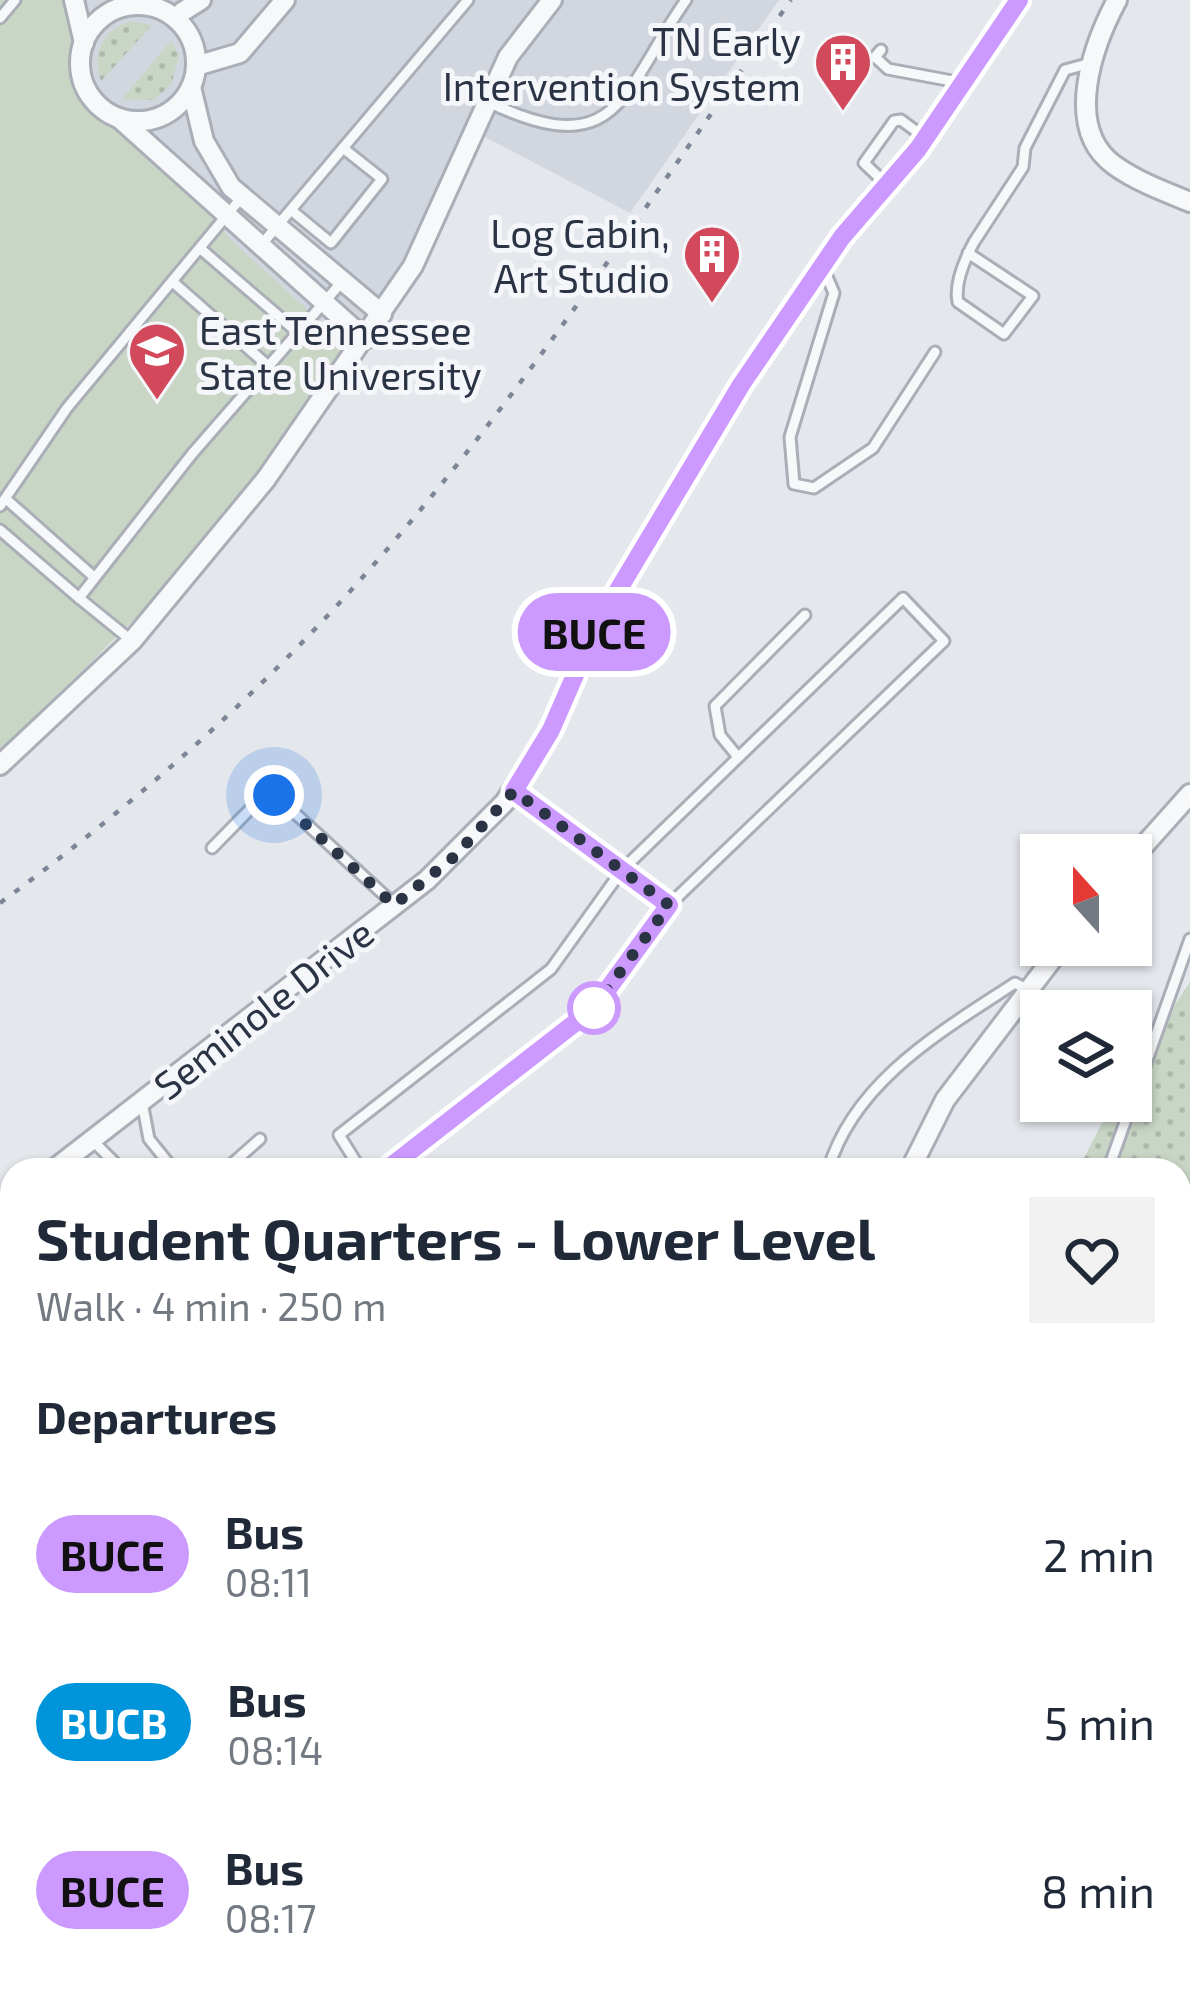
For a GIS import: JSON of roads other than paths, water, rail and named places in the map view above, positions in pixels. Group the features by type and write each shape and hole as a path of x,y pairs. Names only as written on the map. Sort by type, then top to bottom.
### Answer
{"street":[{"path":"74,0 84,43 82,76 89,93 365,339"},
{"path":"182,12 201,0"},
{"path":"196,66 240,53 285,0"},
{"path":"0,765 132,641 240,514 382,314 442,210 508,57 552,0"},
{"name":"Seminole Drive","path":"69,1158 455,856 514,791 551,730 596,627 741,385 822,265 926,138 1019,0"},
{"path":"1117,0 1094,43 1091,63 1088,106 1104,156 1190,202"},
{"path":"84,43 108,13 141,5 155,4 189,34 196,66 190,87 160,116 118,117"},
{"path":"190,87 204,141 241,198 382,314"},
{"path":"1152,837 1190,794"},
{"path":"1028,990 1047,966"},
{"path":"916,1158 946,1100 1020,1001"}],"lane":[{"path":"0,18 15,0"},
{"path":"259,248 468,0"},
{"path":"488,102 554,127 601,119 637,82 686,0"},
{"path":"881,50 875,57 888,69 963,82"},
{"path":"968,253 1033,296 1004,334 958,302 956,291 968,253 1023,167 1024,148 1065,70 1091,63"},
{"path":"886,184 864,163 893,121 901,120 926,138"},
{"path":"291,210 331,243 382,178 343,148"},
{"path":"94,577 3,502 67,408 241,198"},
{"path":"202,250 297,332"},
{"path":"822,265 834,293 790,437 794,484 814,488 873,448 934,352"},
{"path":"174,283 267,365"},
{"path":"79,598 267,365 340,284"},
{"path":"0,530 132,641"},
{"path":"354,1158 340,1135 551,969 622,870 903,598 944,641 669,905 594,1008 401,1158"},
{"path":"738,757 720,735 715,706 805,616"},
{"path":"514,791 669,905"},
{"path":"212,848 261,798 274,795 394,905"},
{"path":"1112,1158 1190,939"},
{"path":"832,1158 838,1136 904,1058 1015,983 1028,990"},
{"path":"142,1102 148,1139 164,1158"},
{"path":"239,1158 260,1139"},
{"path":"92,1140 110,1158"}],"railway":[{"path":"0,903 203,738 279,666 381,556 564,323 791,0"}],"place":[{"name":"TN Early Intervention System","path":"843,113"},
{"name":"Log Cabin, Art Studio","path":"712,305"},
{"name":"East Tennessee State University","path":"157,402"}]}
